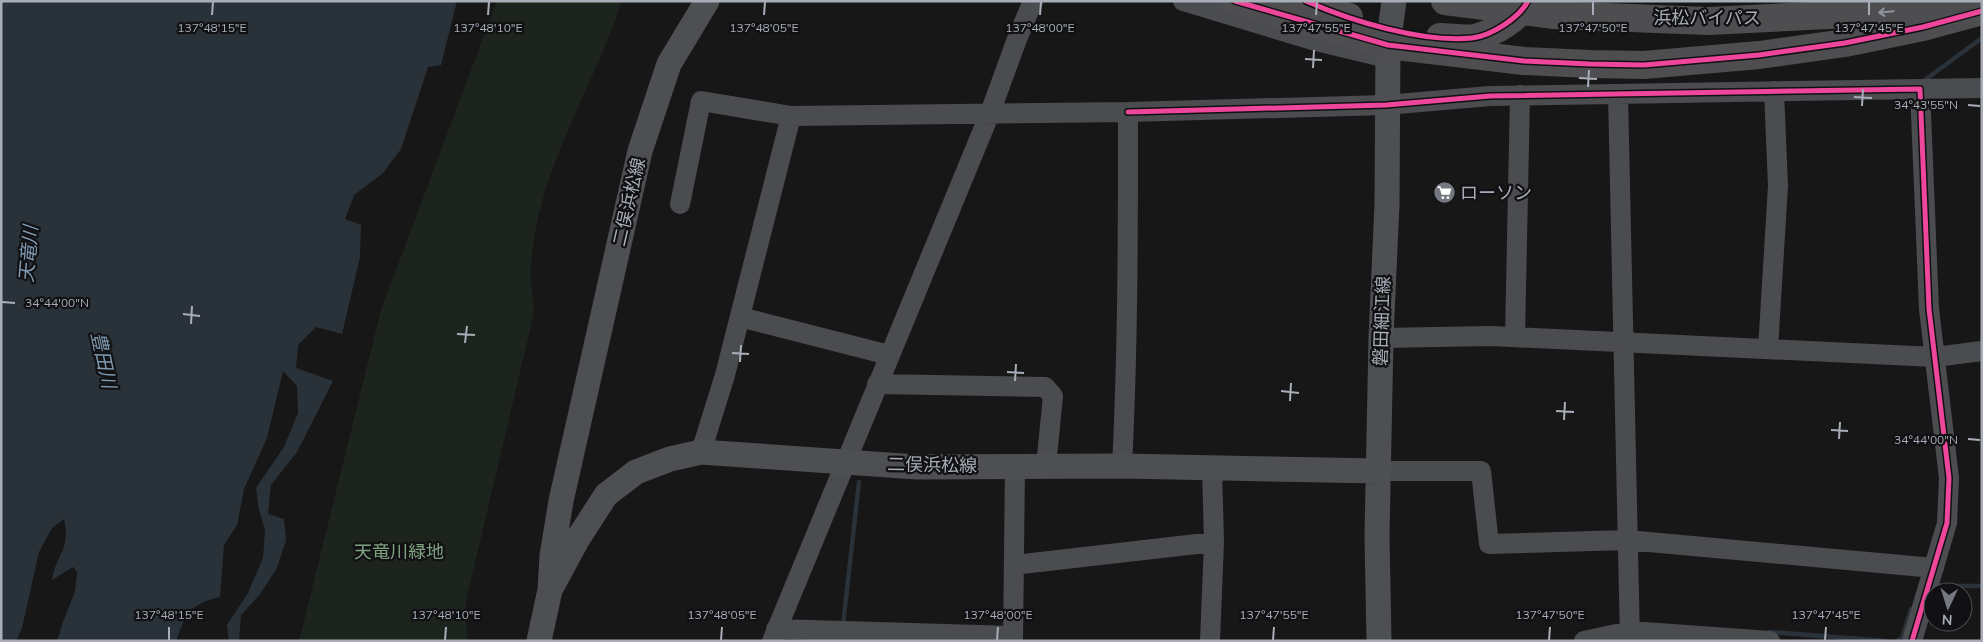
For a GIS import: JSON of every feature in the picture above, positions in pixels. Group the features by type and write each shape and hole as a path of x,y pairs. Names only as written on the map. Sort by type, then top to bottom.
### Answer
{"highway":[{"path":"1234,1 1388,44 1524,61 1644,65 1759,55 1845,43 1923,27 1982,11"},
{"path":"1306,1 1329,11 1388,44 1433,37 1474,38 1501,28 1528,1"},
{"name":"浜松バイパス","path":"1445,1 1554,15 1708,22 1889,12 1969,1"}],"main road":[{"name":"二俣浜松線","path":"539,641 550,590 552,556 561,501 640,151 669,64 707,1"},
{"name":"磐田細江線","path":"1379,641 1377,536 1381,338 1387,204 1386,105 1388,44 1394,1"},
{"name":"二俣浜松線","path":"550,590 577,540 606,495 636,472 670,459 701,452 917,467 1122,466 1379,471"}],"street":[{"path":"1015,466 1013,638 774,635 990,113 1017,39 1034,1"},
{"path":"1183,1 1312,40 1388,44"},
{"path":"680,204 701,101 791,116 1128,112 1386,105 1490,96 1982,88"},
{"path":"1912,641 1947,523 1949,478 1929,309 1920,90"},
{"path":"1768,350 1778,186 1774,91"},
{"path":"1618,94 1630,636"},
{"path":"1515,337 1520,96"},
{"path":"1122,466 1126,389 1128,112"},
{"path":"701,452 740,317 791,116"},
{"path":"740,317 890,355"},
{"path":"1381,338 1491,336 1935,357 1982,351"},
{"path":"878,384 1045,387 1053,396 1046,466"},
{"path":"1210,641 1214,542 1212,467"},
{"path":"1379,471 1481,471 1489,544 1627,540 1934,568"},
{"path":"1014,565 1214,542"},
{"path":"1584,641 1630,636 1770,641"}],"green space":[{"name":"天竜川緑地","path":"497,1 622,1 606,45 557,156 540,210 534,238 531,267 534,313 466,601 467,641 299,641 381,310"}],"water":[{"path":"1,1 457,1 441,65 428,67 401,149 383,173 354,195 345,219 361,225 360,257 342,334 316,327 298,345 296,368 333,381 297,452 271,485 268,514 284,519 286,540 277,568 260,594 241,615 239,641 229,641 227,625 248,593 263,558 265,530 259,510 256,488 284,447 298,413 297,386 283,371 267,438 244,489 237,525 224,545 220,597 202,603 190,611 176,641 57,641 75,592 77,572 73,567 52,580 66,538 64,519 52,528 39,552 22,628 16,641 1,641"}],"waterway":[{"path":"1927,82 1926,79 1982,38"},
{"path":"843,625 859,482"},
{"path":"1973,586 1982,586"},
{"path":"1897,641 1902,638 1911,609"},
{"path":"1770,632 1886,641"}],"cycle path":[{"path":"1235,1 1388,45 1524,61 1644,65 1759,55 1845,43 1923,27 1982,11"},
{"path":"1306,1 1344,16 1388,29 1410,34 1453,39 1479,37 1496,30 1518,14 1528,1"},
{"path":"1128,112 1386,105 1490,96 1920,89 1929,309 1949,478 1947,523 1912,641"}],"place":[{"name":"ローソン","path":"1444,193"}],"water label":[{"name":"天竜川","path":"28,254"},
{"name":"豊田川","path":"104,360"}]}
